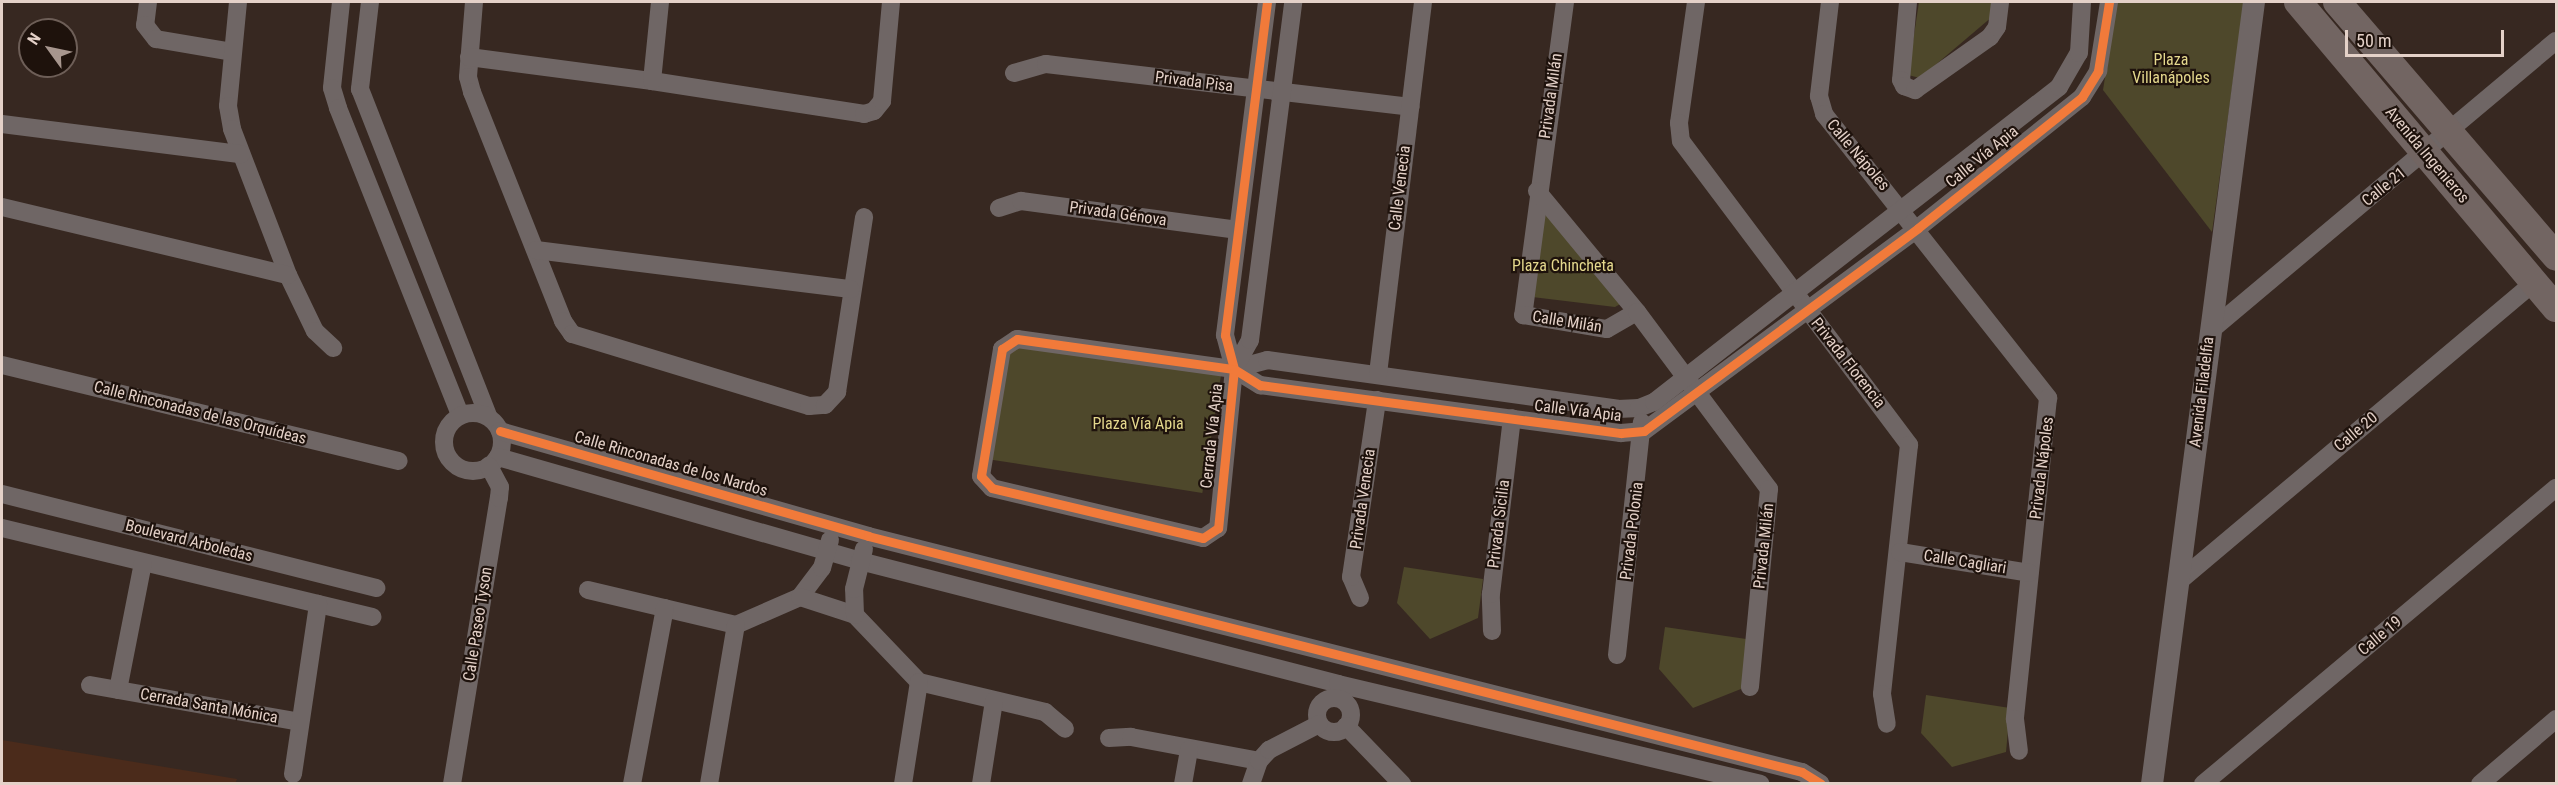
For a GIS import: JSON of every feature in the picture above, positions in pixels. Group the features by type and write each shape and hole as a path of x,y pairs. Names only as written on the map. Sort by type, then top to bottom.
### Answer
{"main road":[{"name":"Avenida Ingenieros","path":"2298,2 2556,308"},
{"name":"Avenida Ingenieros","path":"2337,2 2452,131 2556,257"}],"street":[{"path":"148,2 145,25 156,39 232,52"},
{"path":"238,2 228,106 241,154 288,275 315,331 333,348"},
{"path":"341,2 332,87 338,108 460,416"},
{"path":"370,2 360,89 488,416 500,431 494,462"},
{"path":"474,2 468,57 472,92 563,321 572,334 809,406 825,405 837,392 851,289 864,217"},
{"path":"652,81 660,2"},
{"path":"468,57 652,81 864,114 874,111 882,101 891,2"},
{"path":"1234,369 1225,335 1268,2"},
{"path":"1234,369 1250,340 1293,2"},
{"name":"Calle Venecia","path":"1377,374 1423,2"},
{"name":"Privada Milán","path":"1537,191 1565,2"},
{"name":"Privada Florencia","path":"1696,2 1679,123 1681,141 1909,445 1900,552 1882,694 1887,724"},
{"name":"Calle Nápoles","path":"1830,2 1820,104 1918,228"},
{"path":"1908,2 1901,80 1904,86 1914,90 1990,37 1997,27 2000,2"},
{"name":"Calle Vía Apia","path":"1234,369 1267,360 1618,409 1640,408 1654,402 1684,376 2058,87 2079,53 2082,2"},
{"name":"Calle Vía Apia","path":"1234,369 1260,385 1621,434 1644,431 1918,228 2082,97 2098,70 2109,2"},
{"name":"Avenida Filadelfia","path":"2152,783 2254,2"},
{"name":"Calle 21","path":"2210,331 2426,153 2556,41"},
{"name":"Privada Pisa","path":"1014,73 1046,64 1410,107"},
{"path":"2,124 241,154"},
{"path":"1537,191 1698,391"},
{"name":"Calle Milán","path":"1537,191 1523,315 1607,329 1636,312"},
{"name":"Privada Génova","path":"999,208 1021,201 1238,230"},
{"path":"2,207 288,275"},
{"name":"Privada Nápoles","path":"1918,228 2048,398 2015,718 2019,751"},
{"path":"536,250 851,289"},
{"name":"Calle 20","path":"2177,583 2535,282"},
{"name":"Cerrada Vía Apia","path":"1017,339 1234,369 1218,528 1211,535 1203,538 992,488 981,476 1002,349 1008,342 1017,339"},
{"name":"Calle Rinconadas de las Orquídeas","path":"2,365 399,461"},
{"name":"Privada Milán","path":"1698,391 1769,489 1750,687"},
{"name":"Privada Venecia","path":"1360,598 1352,577 1377,400"},
{"name":"Privada Polonia","path":"1617,655 1644,431 1640,408"},
{"path":"488,416 479,413 460,416 445,433 448,456 466,470 494,462 1337,691 1760,783"},
{"name":"Privada Sicilia","path":"1492,631 1491,594 1512,418"},
{"name":"Calle Rinconadas de los Nardos","path":"500,431 833,527 1344,659 1802,772 1821,783"},
{"name":"Calle Paseo Tyson","path":"452,783 500,487 494,462"},
{"name":"Calle 19","path":"2203,783 2556,488"},
{"name":"Boulevard Arboledas","path":"2,498 376,588"},
{"path":"588,590 736,625 800,597 822,568 833,527"},
{"name":"Boulevard Arboledas","path":"2,528 372,617"},
{"path":"855,615 854,589 868,536"},
{"name":"Calle Cagliari","path":"1900,552 2029,573"},
{"name":"Cerrada Santa Mónica","path":"118,690 143,563"},
{"path":"800,597 855,615 919,682 1045,712 1065,729"},
{"name":"Cerrada Santa Mónica","path":"293,774 318,604"},
{"path":"632,783 665,608"},
{"path":"709,783 736,625"},
{"path":"1319,724 1319,705 1337,691 1344,659"},
{"path":"903,783 919,682"},
{"name":"Cerrada Santa Mónica","path":"90,685 300,722"},
{"path":"1337,691 1350,708 1346,726"},
{"path":"981,783 994,701"},
{"path":"2480,783 2556,719"},
{"path":"1319,724 1329,731 1346,726"},
{"path":"1251,783 1259,761 1269,750 1319,724"},
{"path":"1346,726 1402,783"},
{"path":"1109,738 1131,737 1189,750 1259,761"},
{"path":"1183,783 1189,750"}],"shaded area":[{"path":"2,740 237,779 235,784 2,783"}],"green space":[{"path":"1919,2 1995,2 1993,16 1920,78 1908,75"},
{"name":"Plaza Villanápoles","path":"2117,2 2244,2 2212,232 2103,90"},
{"name":"Plaza Chincheta","path":"1540,184 1631,298 1615,307 1523,296"},
{"name":"Plaza Vía Apia","path":"1010,333 1222,367 1202,493 990,459"},
{"path":"1404,567 1483,579 1478,618 1430,639 1397,603"},
{"path":"1665,627 1753,640 1746,687 1693,708 1659,669"},
{"path":"1926,695 2010,708 2006,752 1952,767 1921,733"}],"cycle path":[{"path":"1267,2 1225,335 1234,369 1218,528 1203,538 992,488 981,476 1002,349 1017,339 1234,369 1260,385 1621,433 1644,431 1918,228 2082,97 2098,71 2109,2"},
{"path":"500,431 868,536 1802,772 1821,784"}]}
